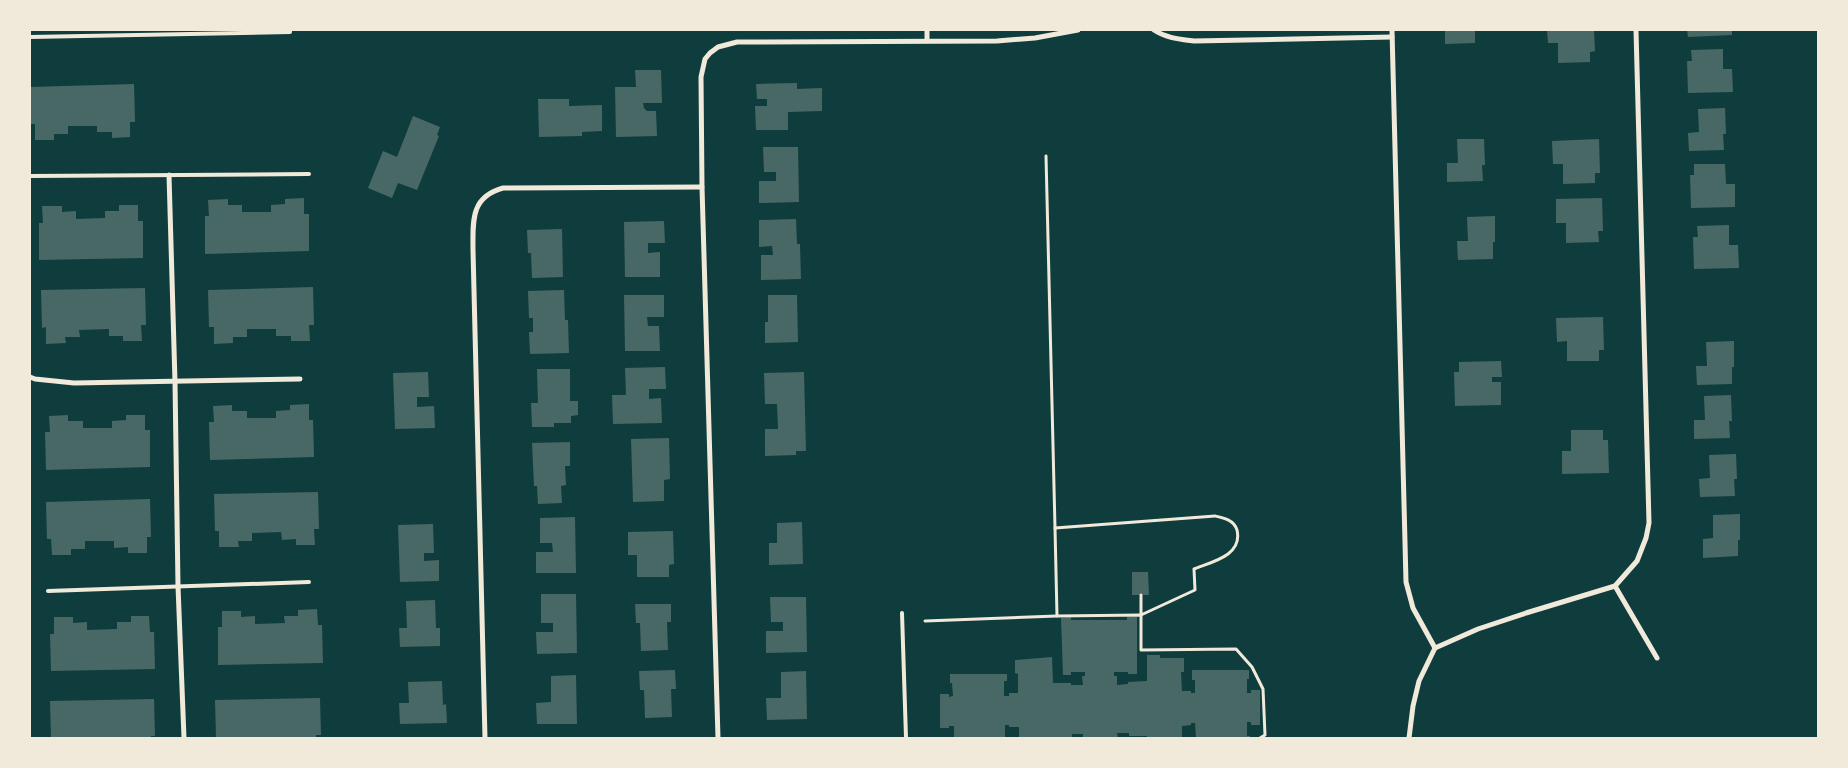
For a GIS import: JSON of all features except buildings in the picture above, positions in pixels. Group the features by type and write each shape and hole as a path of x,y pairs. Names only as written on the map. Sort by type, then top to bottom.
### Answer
{"street":[{"path":"927,30 927,40"},
{"path":"718,738 702,187 701,77 705,59 710,52 718,47 737,42 997,41 1035,38 1078,30"},
{"path":"1154,30 1175,39 1194,41 1392,38"},
{"path":"1392,30 1406,582 1413,608 1435,648"},
{"path":"1409,738 1412,706 1419,681 1435,648 1486,627 1615,586 1637,561 1646,538 1649,523 1636,30"},
{"path":"168,175 175,382 178,586 184,738"},
{"path":"485,738 473,250 474,218 479,204 494,191 504,188 702,187"},
{"path":"30,377 35,380 74,383 300,379"},
{"path":"1615,586 1657,658"}],"lane":[{"path":"99,30 99,37"},
{"path":"30,37 290,32 290,30"},
{"path":"30,176 309,174"},
{"path":"48,591 309,582"},
{"path":"902,613 906,738"}],"path":[{"path":"1046,156 1057,616"},
{"path":"924,621 1141,615 1195,590 1194,569 1223,558 1235,547 1238,532 1230,521 1215,516 1055,528"},
{"path":"1141,595 1142,650 1236,649 1252,667 1263,689 1265,735 1260,738"}]}
